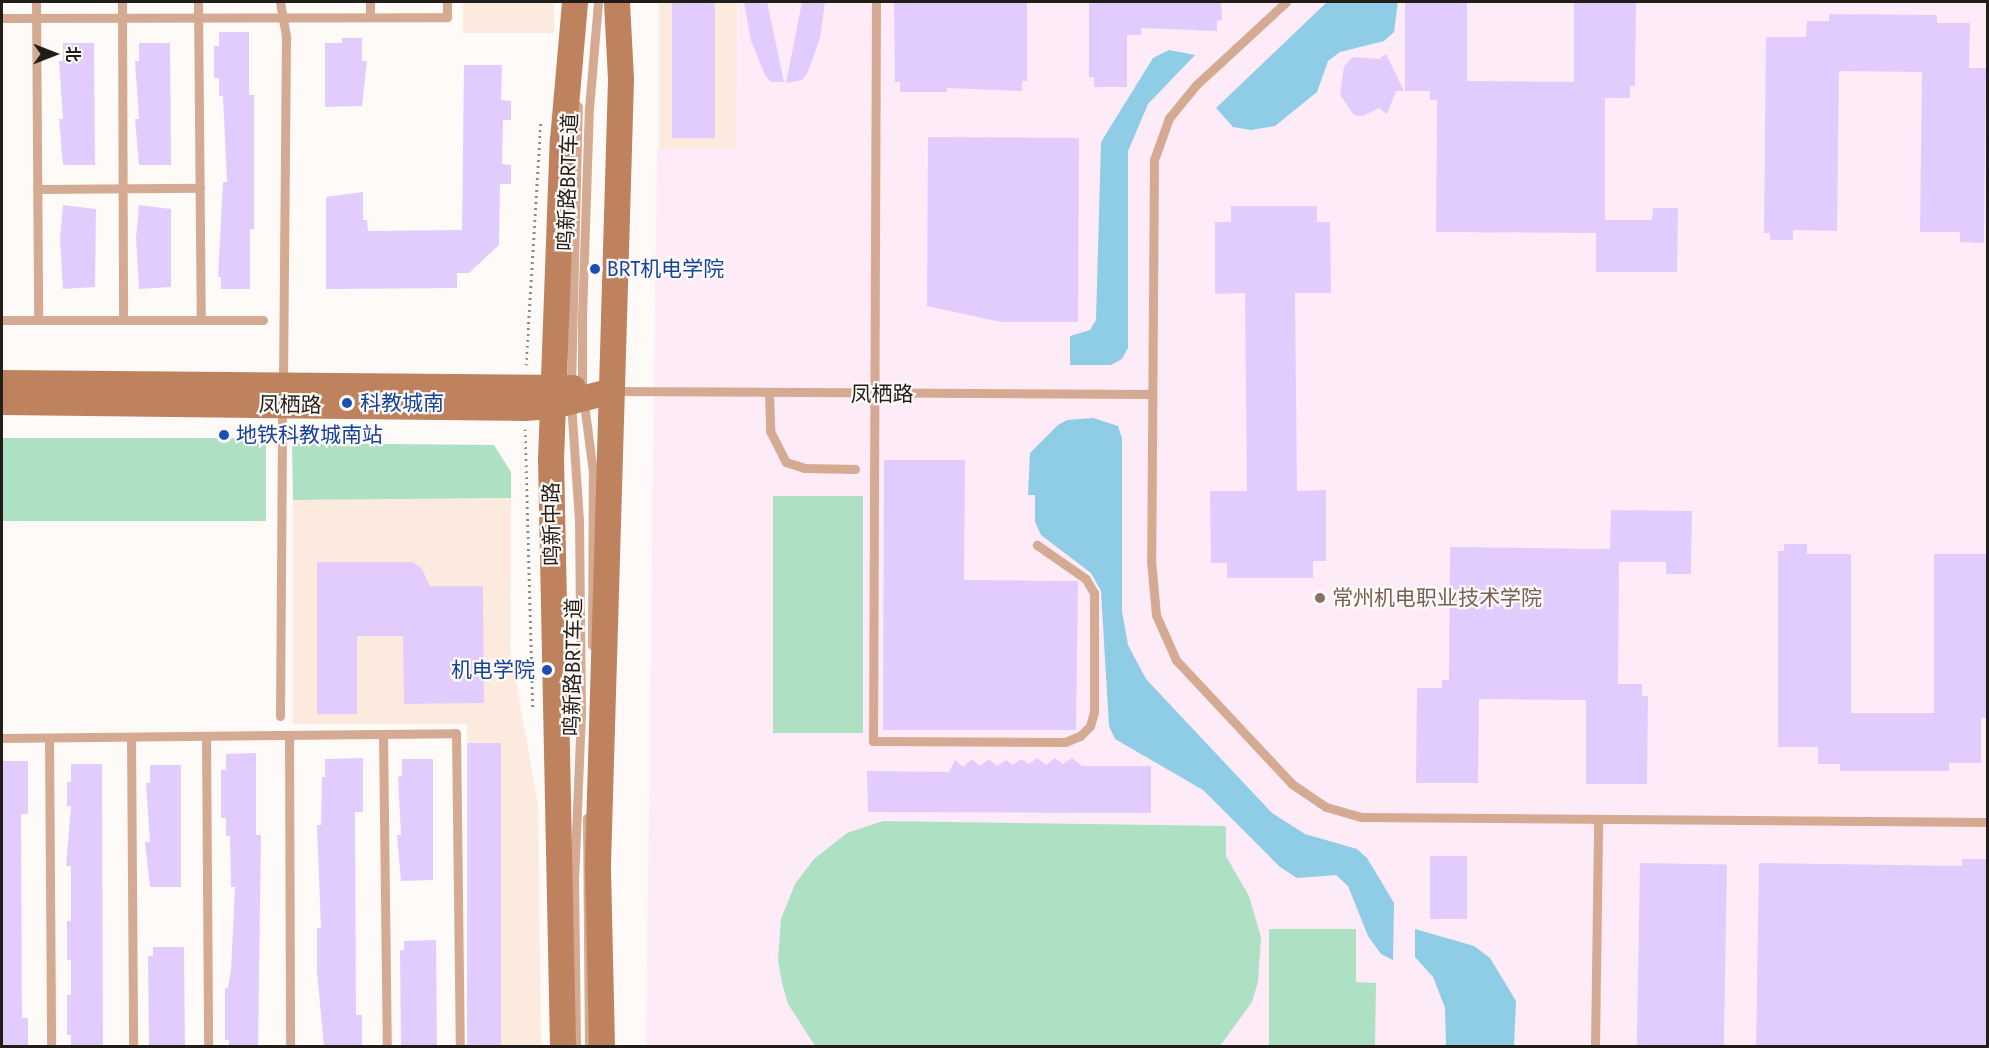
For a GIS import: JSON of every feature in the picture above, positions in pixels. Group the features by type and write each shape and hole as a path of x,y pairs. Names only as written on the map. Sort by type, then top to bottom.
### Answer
{"main road":[{"name":"鸣新中路","path":"563,1047 551,483 569,395 563,140 575,2"},
{"path":"602,1047 598,864 621,79 616,2"},
{"name":"凤栖路","path":"2,383 282,396"},
{"name":"凤栖路","path":"2,402 282,396 569,395 612,391"}],"lane":[{"path":"36,2 38,320"},
{"path":"122,2 123,320"},
{"path":"198,2 201,320"},
{"path":"280,2 280,18 286,37 280,716"},
{"path":"370,2 370,17"},
{"path":"2,18 447,17 447,2"},
{"name":"鸣新路BRT车道","path":"576,1047 574,878 581,703 579,520 569,395 578,112 585,2"},
{"name":"鸣新路BRT车道","path":"589,1047 585,861 592,699 593,472 569,395 598,2"},
{"path":"876,2 873,741 1065,742 1080,736 1090,726 1094,712 1094,593 1086,579 1037,545"},
{"path":"1286,2 1196,85 1168,118 1154,160 1151,560 1156,615 1176,660 1292,784 1326,807 1362,817 1988,822"},
{"path":"37,189 200,188"},
{"path":"2,320 263,320"},
{"name":"凤栖路","path":"612,391 1152,394"},
{"path":"769,393 770,431 786,462 804,468 855,469"},
{"path":"2,738 456,733 460,1047"},
{"path":"383,734 387,1047"},
{"path":"289,735 290,1047"},
{"path":"206,736 208,1047"},
{"path":"131,737 133,1047"},
{"path":"49,738 51,1047"},
{"path":"1595,1047 1598,819"},
{"path":"562,919 574,878"}],"shaded area":[{"path":"463,2 554,2 554,33 463,33"},
{"path":"659,2 737,2 737,149 659,149"},
{"name":"常州机电职业技术学院","path":"737,2 1987,2 1987,1046 646,1046 657,149 736,148"},
{"path":"511,498 510,648 538,805 541,1046 472,1046 467,724 293,724 293,500"}],"green space":[{"path":"2,438 266,438 266,521 2,521"},
{"path":"292,443 494,445 511,472 511,498 293,500"},
{"path":"773,496 863,496 863,733 773,733"},
{"path":"883,821 1226,826 1226,856 1249,896 1261,937 1258,982 1252,1002 1220,1046 815,1046 788,1004 782,983 778,960 781,919 795,884 814,859 847,833"},
{"path":"1269,929 1356,929 1356,982 1376,983 1375,1046 1269,1046"}],"water":[{"path":"1327,2 1398,2 1394,32 1384,41 1340,52 1328,61 1317,92 1275,126 1251,130 1233,127 1216,108"},
{"path":"1169,50 1195,55 1148,104 1128,151 1128,348 1122,359 1111,365 1070,365 1070,336 1090,330 1096,320 1101,142 1153,58"},
{"path":"1093,418 1118,426 1122,438 1122,611 1128,645 1146,679 1272,813 1305,834 1357,849 1367,858 1394,903 1393,960 1381,954 1368,936 1348,886 1336,875 1297,878 1280,867 1203,790 1115,739 1109,726 1101,591 1091,573 1041,535 1035,522 1035,495 1028,495 1030,453 1058,425 1067,420"},
{"path":"1415,929 1474,946 1490,958 1516,1001 1514,1046 1446,1046 1445,1008 1433,977 1415,957"}],"building":[{"path":"672,2 715,2 715,138 672,138"},
{"path":"744,2 767,2 784,82 771,82 765,75 751,41"},
{"path":"802,2 825,2 820,38 808,72 802,80 786,83"},
{"path":"894,2 1027,2 1027,81 1022,81 1022,91 947,88 947,92 900,92 900,82 895,82"},
{"path":"1089,2 1221,2 1222,20 1217,21 1217,31 1141,28 1141,35 1127,35 1127,87 1094,87 1094,77 1089,77"},
{"path":"1405,2 1467,2 1467,81 1574,82 1574,2 1636,2 1635,86 1630,86 1630,98 1605,98 1605,220 1652,220 1653,208 1678,208 1677,272 1596,272 1596,233 1436,232 1437,100 1430,100 1430,91 1405,91"},
{"path":"1829,14 1937,15 1937,23 1970,23 1969,68 1986,68 1984,243 1960,242 1960,232 1920,232 1922,72 1839,71 1837,231 1793,230 1793,240 1770,240 1770,233 1764,233 1766,37 1806,37 1807,21 1829,21"},
{"path":"219,32 249,32 249,95 254,95 254,229 250,229 250,289 221,289 221,277 218,277 223,182 227,182 223,96 219,96 219,78 214,78 214,46 219,46"},
{"path":"342,38 362,38 362,61 367,61 362,106 325,107 325,43 342,43"},
{"path":"63,43 94,43 95,165 63,165 59,119 63,119 59,61 63,61"},
{"path":"139,43 170,43 171,165 139,165 135,119 139,119 135,61 139,61"},
{"path":"1386,54 1404,91 1396,91 1387,114 1379,108 1363,116 1354,115 1340,95 1344,66 1353,57 1379,59"},
{"path":"464,65 502,65 501,100 511,101 511,120 503,120 502,164 511,165 511,184 500,184 499,245 469,273 457,273 457,288 326,289 326,197 363,192 363,220 367,220 368,231 462,230"},
{"path":"928,137 1079,138 1078,322 1001,322 927,306"},
{"path":"63,205 96,209 95,287 63,289 60,238"},
{"path":"139,205 171,209 171,287 139,289 136,238"},
{"path":"1231,206 1317,206 1317,222 1330,222 1331,293 1295,293 1297,491 1326,490 1326,561 1313,561 1313,578 1227,578 1227,563 1211,563 1210,491 1247,491 1245,293 1215,294 1215,222 1231,222"},
{"path":"884,460 965,460 964,580 1078,581 1076,730 883,730"},
{"path":"1611,510 1692,511 1691,574 1666,574 1666,562 1619,562 1618,684 1642,684 1642,696 1648,696 1647,784 1586,784 1586,700 1479,699 1478,783 1416,783 1417,688 1442,688 1442,680 1449,680 1450,547 1610,549"},
{"path":"1784,544 1807,544 1807,554 1851,554 1851,713 1934,713 1934,554 1988,554 1988,718 1981,718 1981,763 1949,763 1949,771 1840,771 1840,764 1818,764 1818,747 1778,747 1778,551 1784,551"},
{"path":"317,562 413,562 422,569 430,586 483,586 484,703 404,704 403,636 357,636 357,714 317,714"},
{"path":"467,743 501,743 501,1046 467,1046"},
{"path":"256,753 256,835 261,835 258,1047 229,1047 229,1040 225,1040 225,988 228,988 231,970 235,887 231,887 230,836 226,836 226,818 221,818 221,770 226,770 226,754"},
{"path":"363,758 363,812 355,812 356,1015 362,1015 362,1047 324,1047 317,971 317,928 321,928 317,825 321,825 322,777 325,777 325,759"},
{"path":"1037,758 1046,765 1055,758 1063,764 1072,758 1082,766 1151,766 1151,813 868,812 867,771 949,772 955,760 963,767 972,759 980,766 989,759 997,766 1006,760 1013,765 1021,759 1029,764"},
{"path":"402,759 433,759 433,880 401,881 397,835 401,835 398,777 402,776"},
{"path":"2,761 28,761 28,814 21,814 22,1018 28,1018 28,1047 2,1047"},
{"path":"71,764 102,764 103,1047 71,1047 71,1035 67,1035 67,995 71,995 71,960 67,960 67,921 71,921 71,866 66,866 71,806 67,806 67,782 71,782"},
{"path":"150,765 181,765 181,887 150,887 145,842 150,842 146,783 150,783"},
{"path":"1430,856 1467,856 1467,919 1430,919"},
{"path":"1962,859 1988,859 1988,1047 1756,1047 1759,863 1962,866"},
{"path":"1640,863 1727,865 1724,1046 1637,1046"},
{"path":"436,940 437,1047 401,1047 400,950 404,950 404,941"},
{"path":"153,947 184,947 185,1047 149,1047 148,956 153,956"}],"place":[{"name":"BRT机电学院","path":"595,269"},
{"name":"科教城南","path":"347,403"},
{"name":"地铁科教城南站","path":"224,435"},
{"name":"常州机电职业技术学院","path":"1320,598"},
{"name":"机电学院","path":"547,670"}]}
